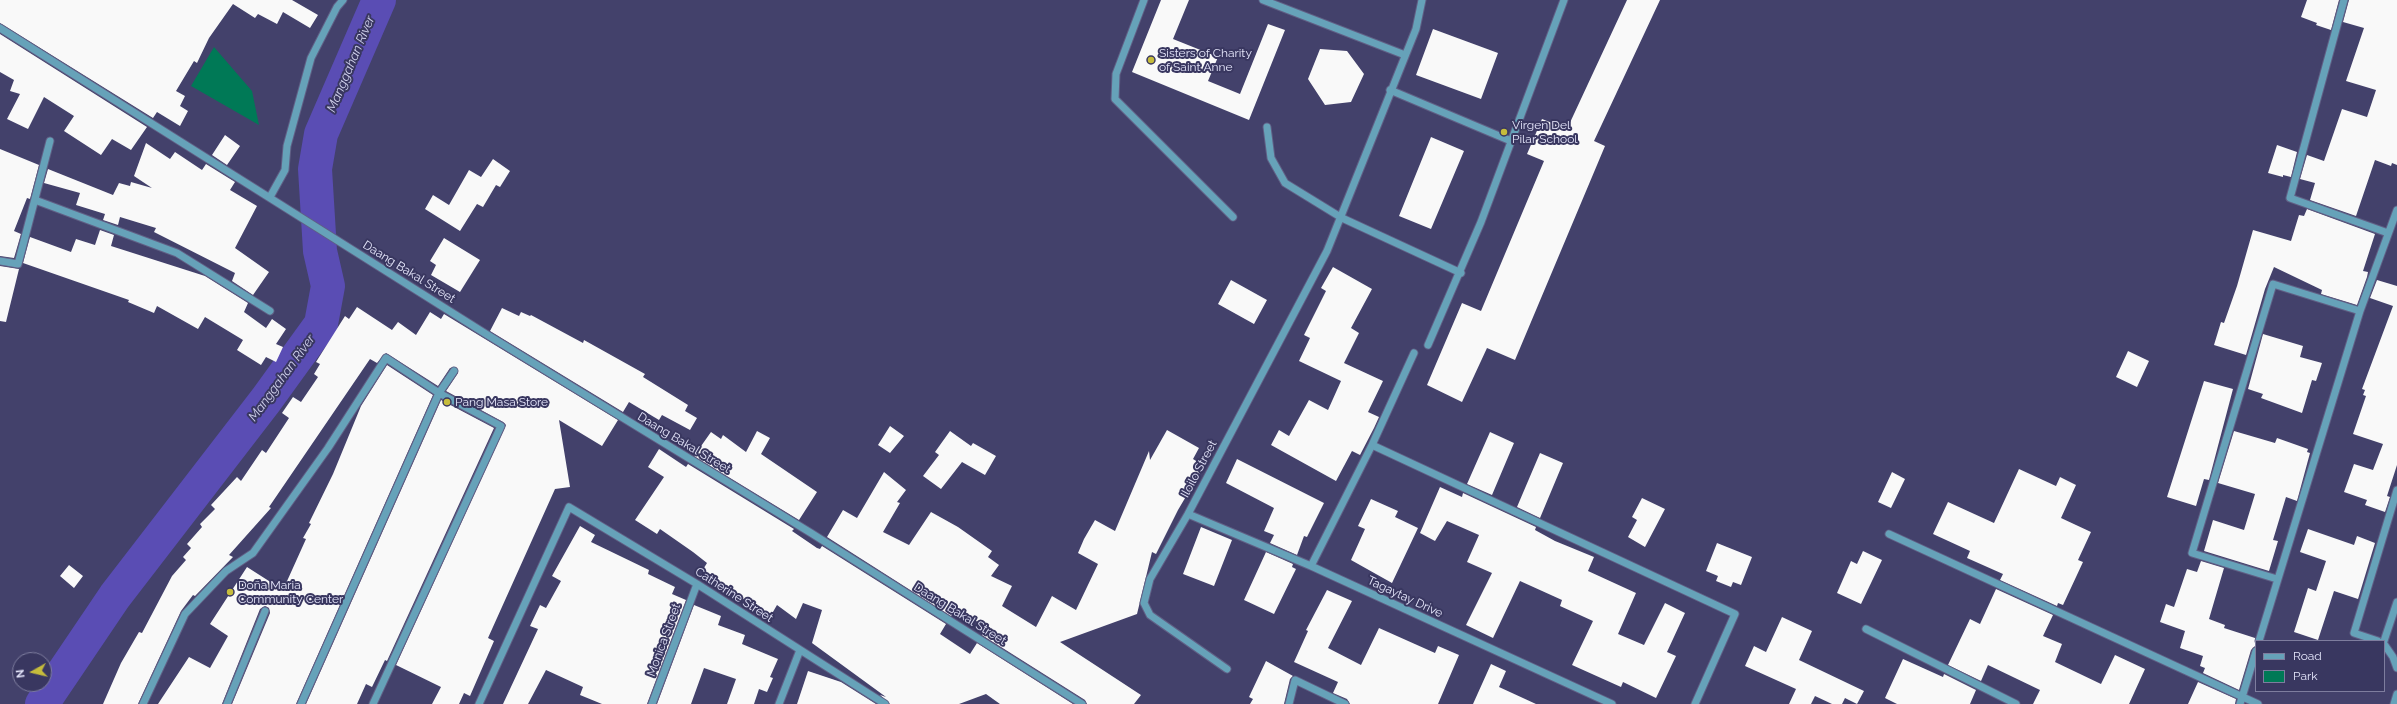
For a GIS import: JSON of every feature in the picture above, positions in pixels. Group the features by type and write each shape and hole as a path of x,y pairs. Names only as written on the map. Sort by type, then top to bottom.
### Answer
{"street":[{"path":"273,198 285,170 287,146 311,58 337,7 343,0"},
{"path":"1144,0 1116,74 1115,99 1233,217"},
{"path":"1263,0 1405,55"},
{"name":"Iloilo Street","path":"1227,669 1160,624 1150,615 1144,603 1150,579 1188,514 1327,251 1342,218 1390,90 1416,29 1422,0"},
{"path":"1428,345 1461,273 1564,0"},
{"path":"2344,0 2290,198 2388,233"},
{"name":"Daang Bakal Street","path":"0,28 273,198 393,276 811,533 1082,704"},
{"path":"1390,90 1511,141"},
{"path":"1267,127 1271,158 1285,184 1342,218 1461,273"},
{"path":"0,261 18,264 50,140"},
{"path":"35,200 177,253 270,311"},
{"path":"2259,640 2360,311 2397,210"},
{"path":"2277,579 2192,553 2273,284 2360,311"},
{"path":"1311,566 1372,445 1414,353"},
{"path":"143,704 185,614 226,571 254,553 328,448 386,358 439,392 501,426 373,704"},
{"path":"301,704 439,392 454,371"},
{"path":"1372,445 1735,614 1694,704"},
{"path":"2375,640 2354,633 2397,490"},
{"name":"Catherine Street","path":"479,704 569,507 697,584 885,704"},
{"name":"Tagaytay Drive","path":"1188,514 1311,566 1612,704"},
{"path":"1889,534 2241,701 2258,704"},
{"name":"Monica Street","path":"652,704 697,584"},
{"path":"2384,640 2397,602"},
{"path":"227,704 265,611"},
{"path":"1866,629 2016,704"},
{"path":"2385,645 2393,657 2397,668"},
{"path":"779,704 800,650"},
{"path":"2241,701 2255,654"},
{"path":"1289,704 1295,680 1345,704"},
{"path":"2394,704 2397,694"}],"green space":[{"path":"214,47 252,91 259,125 191,86"}],"building":[{"path":"0,0 292,0 318,15 310,28 283,12 277,24 258,14 255,18 233,4 209,38 197,63 194,61 176,91 185,96 180,106 188,111 180,126 157,112 153,118 0,23"},
{"name":"Sisters of Charity of Saint Anne","path":"1161,0 1189,0 1173,39 1218,57 1208,81 1240,94 1268,24 1285,30 1249,120 1132,72"},
{"name":"Virgen Del Pilar School","path":"1627,0 1660,0 1594,141 1605,146 1515,360 1487,348 1462,402 1427,385 1462,303 1481,311 1544,161 1527,154 1542,119 1567,129"},
{"path":"2307,0 2339,0 2331,30 2316,25 2317,23 2301,17"},
{"path":"2349,0 2397,0 2397,165 2392,163 2391,166 2375,160 2356,216 2310,200 2315,183 2300,179 2307,155 2324,161 2342,109 2367,117 2376,90 2346,81 2364,28 2343,22"},
{"path":"1433,29 1498,53 1481,99 1416,75"},
{"path":"0,34 147,127 131,150 112,139 101,155 64,131 74,116 44,97 28,129 7,119 20,94 10,91 14,80 0,72"},
{"path":"1320,49 1347,51 1364,74 1351,102 1325,105 1308,79"},
{"path":"225,135 240,146 227,165 212,155"},
{"path":"1431,137 1464,151 1431,229 1399,216"},
{"path":"146,143 170,159 175,152 202,170 206,164 235,182 230,190 257,206 235,248 269,272 253,295 232,281 235,273 154,232 156,228 120,217 118,225 103,220 105,214 76,205 80,193 44,183 48,169 113,195 119,183 130,186 131,182 152,188 134,176"},
{"path":"2277,145 2297,152 2291,177 2283,175 2283,177 2268,173"},
{"path":"0,149 39,165 30,199 27,198 14,231 21,234 14,258 0,256"},
{"path":"493,159 510,171 500,187 496,185 483,207 477,204 460,231 425,209 433,195 449,205 469,170 481,177"},
{"path":"2307,209 2375,234 2363,271 2368,272 2367,277 2357,305 2321,294 2322,290 2274,267 2265,289 2246,355 2214,345 2221,322 2224,323 2237,286 2253,230 2291,241 2299,215 2304,216"},
{"path":"100,230 114,235 111,246 205,276 248,303 244,312 266,328 272,319 286,329 276,344 283,347 276,362 266,357 261,365 237,350 243,340 205,317 198,329 157,306 154,313 128,302 129,300 23,263 30,237 71,252 76,239 95,245"},
{"path":"444,238 480,260 460,292 431,275 436,265 430,261"},
{"path":"0,266 19,269 6,322 0,321"},
{"path":"1333,267 1372,289 1351,328 1359,333 1344,363 1383,381 1368,412 1379,417 1374,428 1360,455 1352,451 1336,481 1271,445 1279,430 1289,436 1309,400 1328,410 1341,381 1299,361 1310,338 1304,335 1326,291 1321,288"},
{"path":"1231,280 1267,300 1254,324 1218,304"},
{"path":"2377,280 2397,286 2397,465 2387,496 2390,497 2385,512 2365,505 2367,500 2344,492 2354,464 2373,470 2383,444 2353,434 2366,396 2363,395 2365,390 2362,389 2393,306 2370,298"},
{"path":"357,307 392,330 398,322 416,335 430,312 441,319 444,314 618,420 602,446 559,420 570,487 555,489 488,638 494,641 470,696 464,693 459,704 432,704 441,687 396,665 506,425 446,391 458,373 456,367 450,368 438,386 386,353 377,363 370,359 269,507 271,508 229,555 233,557 195,596 193,595 181,611 138,704 103,704 121,663 139,632 142,633 172,576 186,560 183,557 191,548 187,544 202,527 200,524 215,509 211,505 237,477 241,481 262,450 266,453 289,418 282,413 293,397 301,402 318,377 314,374 320,364 316,362 345,316 349,319"},
{"path":"502,308 519,316 521,312 530,316 531,315 583,343 584,340 645,374 643,377 688,405 685,411 697,418 690,430 662,415 659,420 629,402 623,412 490,331"},
{"path":"2263,334 2303,346 2300,357 2322,363 2316,381 2312,380 2302,413 2261,398 2263,394 2248,389"},
{"path":"2128,351 2149,361 2137,387 2116,377"},
{"path":"387,365 433,395 296,704 232,704 270,613 269,608 265,606 260,609 222,704 158,704 189,657 210,668 228,636 210,624 247,567 283,590 306,539 303,538 311,524 309,523 333,474 361,406"},
{"path":"2204,381 2233,389 2209,480 2204,479 2196,506 2167,497"},
{"path":"441,400 494,428 387,661 385,660 372,687 366,684 357,704 306,704"},
{"path":"890,426 904,436 890,453 878,445"},
{"path":"1167,430 1199,448 1193,459 1204,466 1178,510 1156,554 1152,552 1137,614 1060,642 1141,695 1134,704 1087,704 1085,700 982,635 987,628 956,608 951,616 827,537 843,510 857,518 884,472 906,490 897,502 900,503 883,532 909,545 931,512 958,527 992,551 988,557 999,565 991,576 1012,586 1002,606 1036,627 1052,596 1076,610 1098,564 1078,553 1084,539 1095,520 1115,531 1149,451 1150,460"},
{"path":"757,431 770,438 761,454 817,492 799,520 694,456 711,432 721,439 723,435 746,452"},
{"path":"950,431 971,446 973,443 996,456 985,475 962,462 941,489 923,476 939,455 935,452"},
{"path":"2234,431 2275,443 2277,438 2308,449 2307,452 2310,453 2297,501 2286,497 2273,540 2278,541 2269,571 2204,551 2213,520 2244,530 2255,494 2218,483"},
{"path":"1490,432 1514,443 1492,495 1467,484"},
{"path":"659,449 686,467 688,464 794,529 792,531 817,548 820,549 822,546 946,624 940,634 970,654 977,643 1073,704 1000,704 986,694 959,704 890,704 880,695 886,697 812,643 822,610 803,603 796,619 777,605 770,617 702,571 707,563 693,552 660,529 657,534 635,520 664,477 648,467"},
{"path":"1540,453 1563,463 1540,518 1517,507"},
{"path":"1237,459 1324,503 1307,537 1304,536 1297,555 1270,543 1274,535 1264,531 1274,508 1226,483"},
{"path":"2019,469 2056,486 2060,477 2076,485 2061,518 2091,532 2078,560 2083,562 2063,605 2058,603 2057,606 2000,580 2003,574 1967,558 1970,551 1933,534 1948,502 1994,523"},
{"path":"1892,472 1905,479 1891,508 1878,502"},
{"path":"1440,487 1462,497 1463,493 1536,527 1535,530 1555,541 1594,557 1588,571 1636,593 1618,634 1644,645 1665,603 1685,613 1667,652 1676,656 1656,698 1623,682 1621,687 1572,665 1593,621 1560,606 1562,600 1520,581 1493,638 1466,625 1492,573 1467,562 1479,535 1447,521 1435,541 1420,533"},
{"path":"1642,498 1665,509 1645,547 1628,537 1637,520 1632,517"},
{"path":"1371,499 1398,511 1395,517 1418,528 1392,583 1351,560 1365,529 1358,526"},
{"path":"580,526 595,535 591,542 649,570 648,574 675,587 672,594 686,600 647,704 602,704 580,695 583,687 546,670 528,704 503,704 538,629 530,626 540,605 546,608 561,581 552,576"},
{"path":"1201,527 1232,540 1214,586 1183,574"},
{"path":"2308,529 2354,545 2357,536 2375,543 2358,599 2334,591 2318,640 2294,632 2308,588 2316,591 2326,561 2300,552"},
{"path":"1717,543 1752,557 1741,585 1733,582 1731,587 1716,581 1718,576 1706,571"},
{"path":"1863,551 1882,560 1861,604 1837,593 1851,561 1857,564"},
{"path":"1266,552 1293,564 1292,567 1296,569 1274,614 1244,600"},
{"path":"2201,561 2224,568 2209,619 2225,625 2224,628 2255,638 2255,646 2251,650 2239,690 2203,673 2205,668 2200,666 2203,656 2180,648 2185,631 2160,622 2166,604 2174,607 2187,569 2197,572"},
{"path":"69,565 83,576 74,588 60,576"},
{"path":"1996,589 2053,615 2043,636 2062,644 2055,662 2101,684 2115,655 2145,669 2129,704 2033,704 2040,690 1988,665 1981,681 1948,665 1970,619 1980,624"},
{"path":"1327,590 1352,601 1328,648 1361,665 1379,628 1435,653 1438,646 1459,655 1438,704 1350,704 1347,699 1333,693 1338,682 1294,662 1308,631 1306,630"},
{"path":"694,605 721,616 718,625 745,635 742,644 778,659 770,677 773,678 767,692 759,689 754,704 727,704 736,679 704,668 691,704 657,704"},
{"path":"1782,617 1812,631 1799,660 1864,691 1857,704 1845,698 1842,704 1832,704 1815,696 1811,704 1789,704 1796,689 1745,666 1754,646 1766,652"},
{"path":"1903,659 1943,677 1944,674 1976,690 1970,704 1897,704 1885,698"},
{"path":"1266,661 1293,676 1290,679 1284,704 1250,704 1253,699 1249,697"},
{"path":"1491,664 1506,671 1499,687 1536,704 1473,704"},
{"path":"808,671 841,682 876,704 797,704"},
{"path":"2198,682 2236,699 2235,704 2188,704"}],"waterway":[{"name":"Manggahan River","path":"42,704 115,596 266,400 321,324 328,286 320,251 315,169 321,134 379,0"}],"place":[{"name":"Sisters of Charity of Saint Anne","path":"1151,60"},
{"name":"Virgen Del Pilar School","path":"1504,132"},
{"name":"Pang Masa Store","path":"447,402"},
{"name":"Doña Maria Community Center","path":"230,592"}]}
